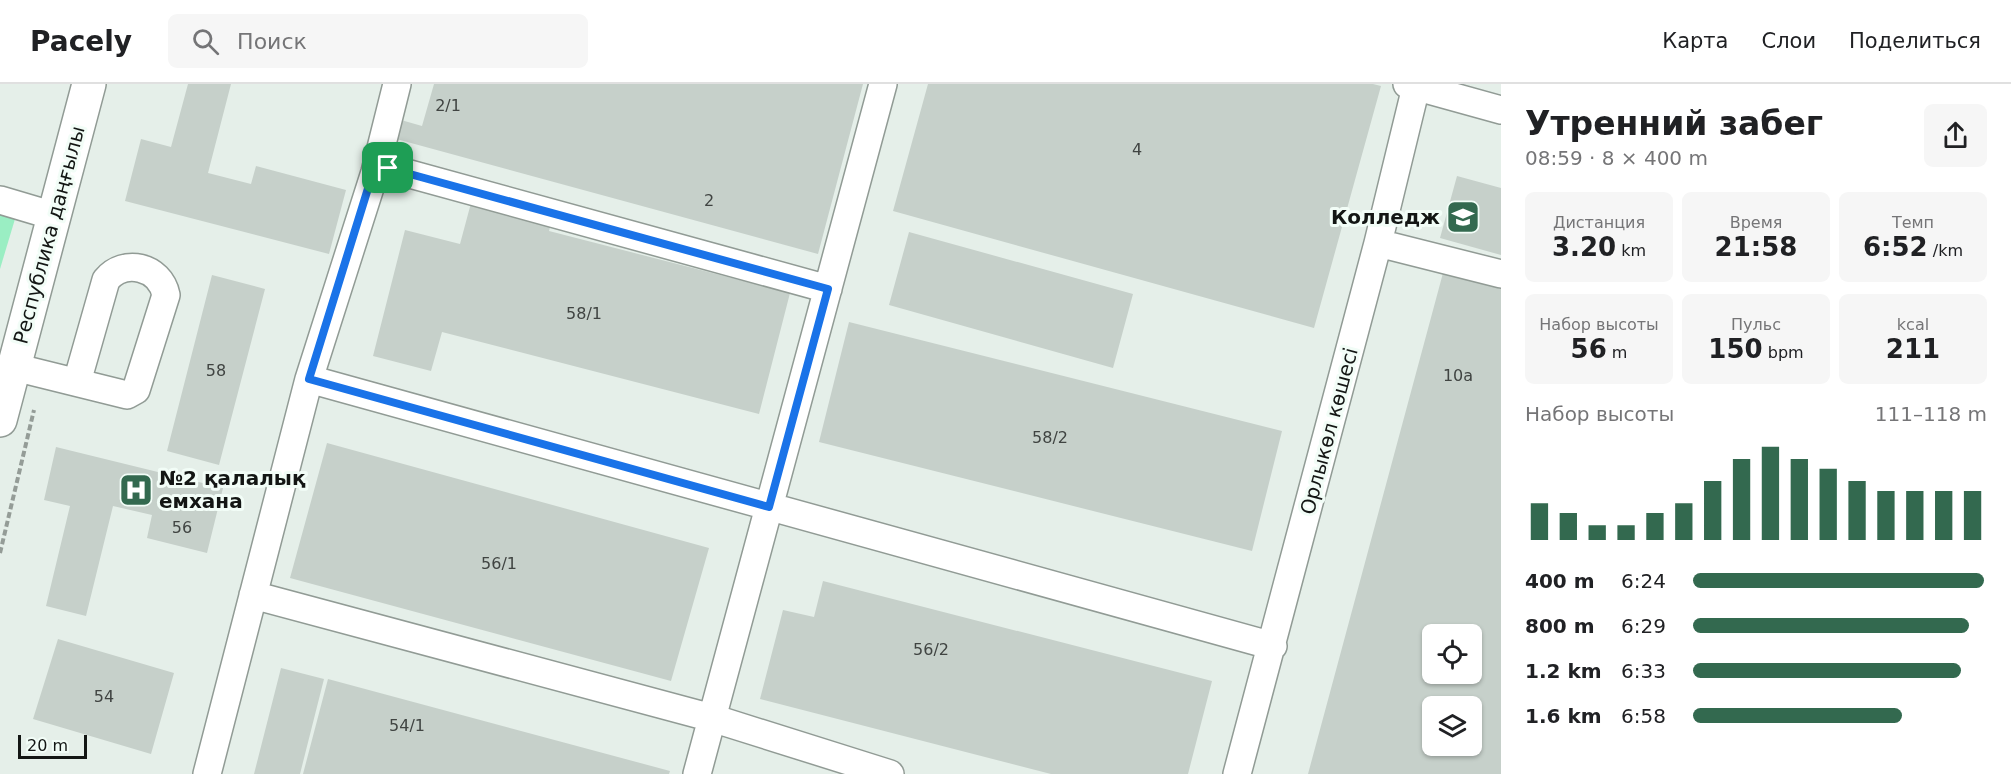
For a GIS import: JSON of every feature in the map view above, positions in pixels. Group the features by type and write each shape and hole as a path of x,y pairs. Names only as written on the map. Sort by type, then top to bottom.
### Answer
{"main road":[{"name":"Республика даңғылы","path":"1,410 89,84"}],"street":[{"path":"207,774 309,379 375,171 397,84"},
{"path":"697,774 883,84"},
{"path":"1412,85 1501,110"},
{"name":"Орлыкөл көшесі","path":"1237,774 1273,646 1378,243 1412,85"},
{"path":"375,171 388,168 828,289"},
{"path":"0,200 54,216"},
{"path":"1378,243 1501,274"},
{"path":"14,367 127,394 136,390 140,384 166,295 164,284 156,275 131,266 113,271 106,280 77,382"},
{"path":"309,379 1273,646"},
{"path":"253,595 712,718 890,774"}],"green space":[{"path":"0,214 15,219 0,269"}],"building":[{"path":"188,84 231,84 208,173 251,184 256,166 346,190 329,254 125,201 141,139 171,147"},
{"path":"434,84 863,84 818,254 389,137 394,118 422,126"},
{"path":"928,84 1373,84 1381,86 1314,328 893,211"},
{"path":"1457,176 1501,188 1501,255 1440,238"},
{"path":"471,203 551,224 549,231 790,293 759,414 442,332 431,371 373,356 405,230 460,244"},
{"path":"909,232 1133,294 1113,368 889,305"},
{"path":"1443,273 1501,289 1501,774 1308,774"},
{"path":"212,275 265,289 219,465 167,451"},
{"path":"849,322 1282,431 1252,551 819,442"},
{"path":"327,443 709,548 671,681 290,578"},
{"path":"56,447 223,488 207,553 147,538 152,515 113,506 86,616 46,606 70,506 44,500"},
{"path":"823,581 1212,681 1188,774 1051,774 760,699 783,610 814,617"},
{"path":"58,639 174,673 151,754 33,719"},
{"path":"281,668 324,679 300,774 254,774"},
{"path":"328,679 670,771 669,774 303,774"}],"place":[{"name":"Колледж","path":"1463,217"},
{"name":"№2 қалалық емхана","path":"136,490"}],"route":[{"path":"388,168 828,289 769,507 309,379 370,182 375,171 388,168"}]}
